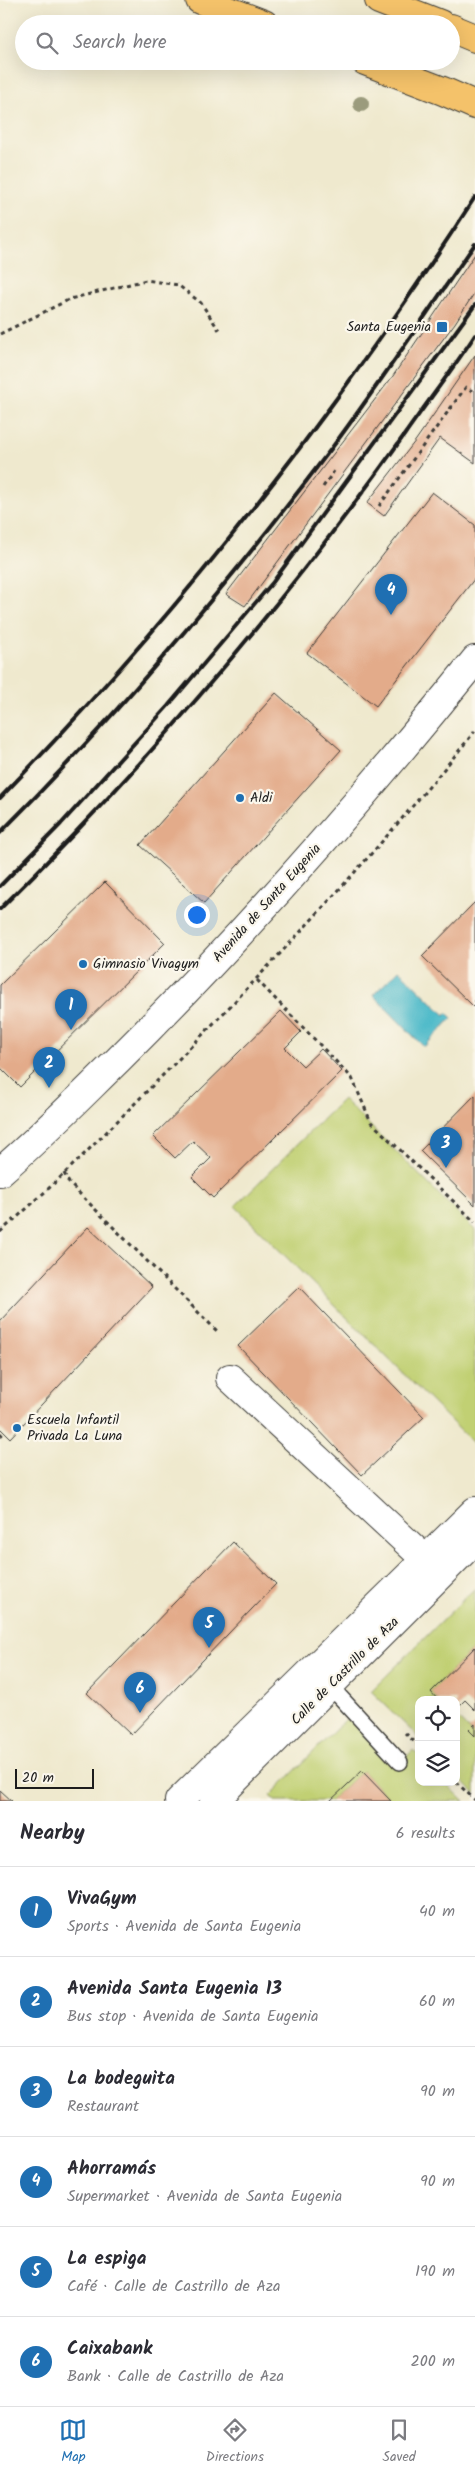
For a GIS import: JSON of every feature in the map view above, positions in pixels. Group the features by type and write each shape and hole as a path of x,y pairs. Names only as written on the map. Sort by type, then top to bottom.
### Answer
{"highway":[{"path":"200,0 240,15"},
{"path":"379,0 417,15"},
{"path":"388,70 443,91 475,106"}],"street":[{"name":"Avenida de Santa Eugenia","path":"0,1172 81,1096 227,948 390,765 475,660"},
{"path":"230,1378 425,1559"},
{"name":"Calle de Castrillo de Aza","path":"179,1801 475,1511"},
{"name":"Calle de Castrillo de Aza","path":"214,1801 475,1540"}],"lane":[{"path":"330,1686 400,1762"}],"path":[{"path":"0,334 70,299 146,280 178,285 201,303 219,330"},
{"path":"379,506 466,387 472,391"},
{"path":"323,487 334,471"},
{"path":"0,1232 35,1202 257,980 425,792 475,730"},
{"path":"257,980 352,1078 371,1122 475,1222"},
{"path":"64,1173 69,1183 219,1333"},
{"path":"0,1433 6,1439"},
{"path":"460,1786 475,1800"}],"green space":[{"path":"343,1099 475,1230 475,1445 235,1206"},
{"path":"475,1588 475,1647 431,1692 434,1696 415,1696 415,1734 371,1691"},
{"path":"347,1718 397,1766 413,1750 415,1752 415,1786 449,1786 464,1801 391,1801 362,1771 330,1801 275,1801 270,1796"},
{"path":"460,1721 475,1736 475,1794 460,1779"}],"water":[{"path":"399,970 445,1015 447,1013 452,1018 424,1047 373,995"}],"building":[{"path":"475,254 475,292 455,323 245,606 226,594 393,376"},
{"path":"475,355 475,463 440,438 384,516 367,503 416,440"},
{"path":"432,492 475,525 475,578 376,706 307,653"},
{"name":"Aldi","path":"276,693 341,750 204,903 140,845"},
{"name":"Gimnasio Vivagym","path":"105,882 165,943 20,1087 0,1067 0,985"},
{"path":"475,902 475,1008 422,956"},
{"path":"281,1011 301,1032 285,1048 303,1066 321,1049 342,1071 213,1198 192,1177 211,1158 193,1141 175,1158 153,1136"},
{"path":"475,1095 475,1205 420,1151"},
{"path":"88,1227 152,1287 10,1438 0,1428 0,1321"},
{"path":"299,1287 424,1417 362,1475 238,1346"},
{"path":"233,1542 276,1584 131,1735 87,1693"},
{"path":"475,1647 475,1710 465,1700 460,1705 460,1696 434,1696 431,1692"},
{"path":"475,1724 475,1736 469,1730"},
{"path":"362,1771 391,1801 330,1801"},
{"path":"0,1790 12,1801 0,1801"}],"railway":[{"path":"0,798 130,657 252,509 368,355 475,197"},
{"path":"0,833 88,742 130,695 253,549 350,424 475,244"},
{"path":"0,886 61,824 168,706 273,582 475,305"},
{"path":"0,909 109,797 263,621 359,497 475,335"}],"place":[{"name":"Santa Eugenia","path":"442,327"},
{"name":"Ahorramás","path":"391,615"},
{"name":"Aldi","path":"240,798"},
{"name":"Gimnasio Vivagym","path":"83,964"},
{"name":"VivaGym","path":"71,1030"},
{"name":"Avenida Santa Eugenia 13","path":"49,1088"},
{"name":"La bodeguita","path":"446,1168"},
{"name":"Escuela Infantil Privada La Luna","path":"17,1428"},
{"name":"La espiga","path":"209,1648"},
{"name":"Caixabank","path":"140,1713"}]}
